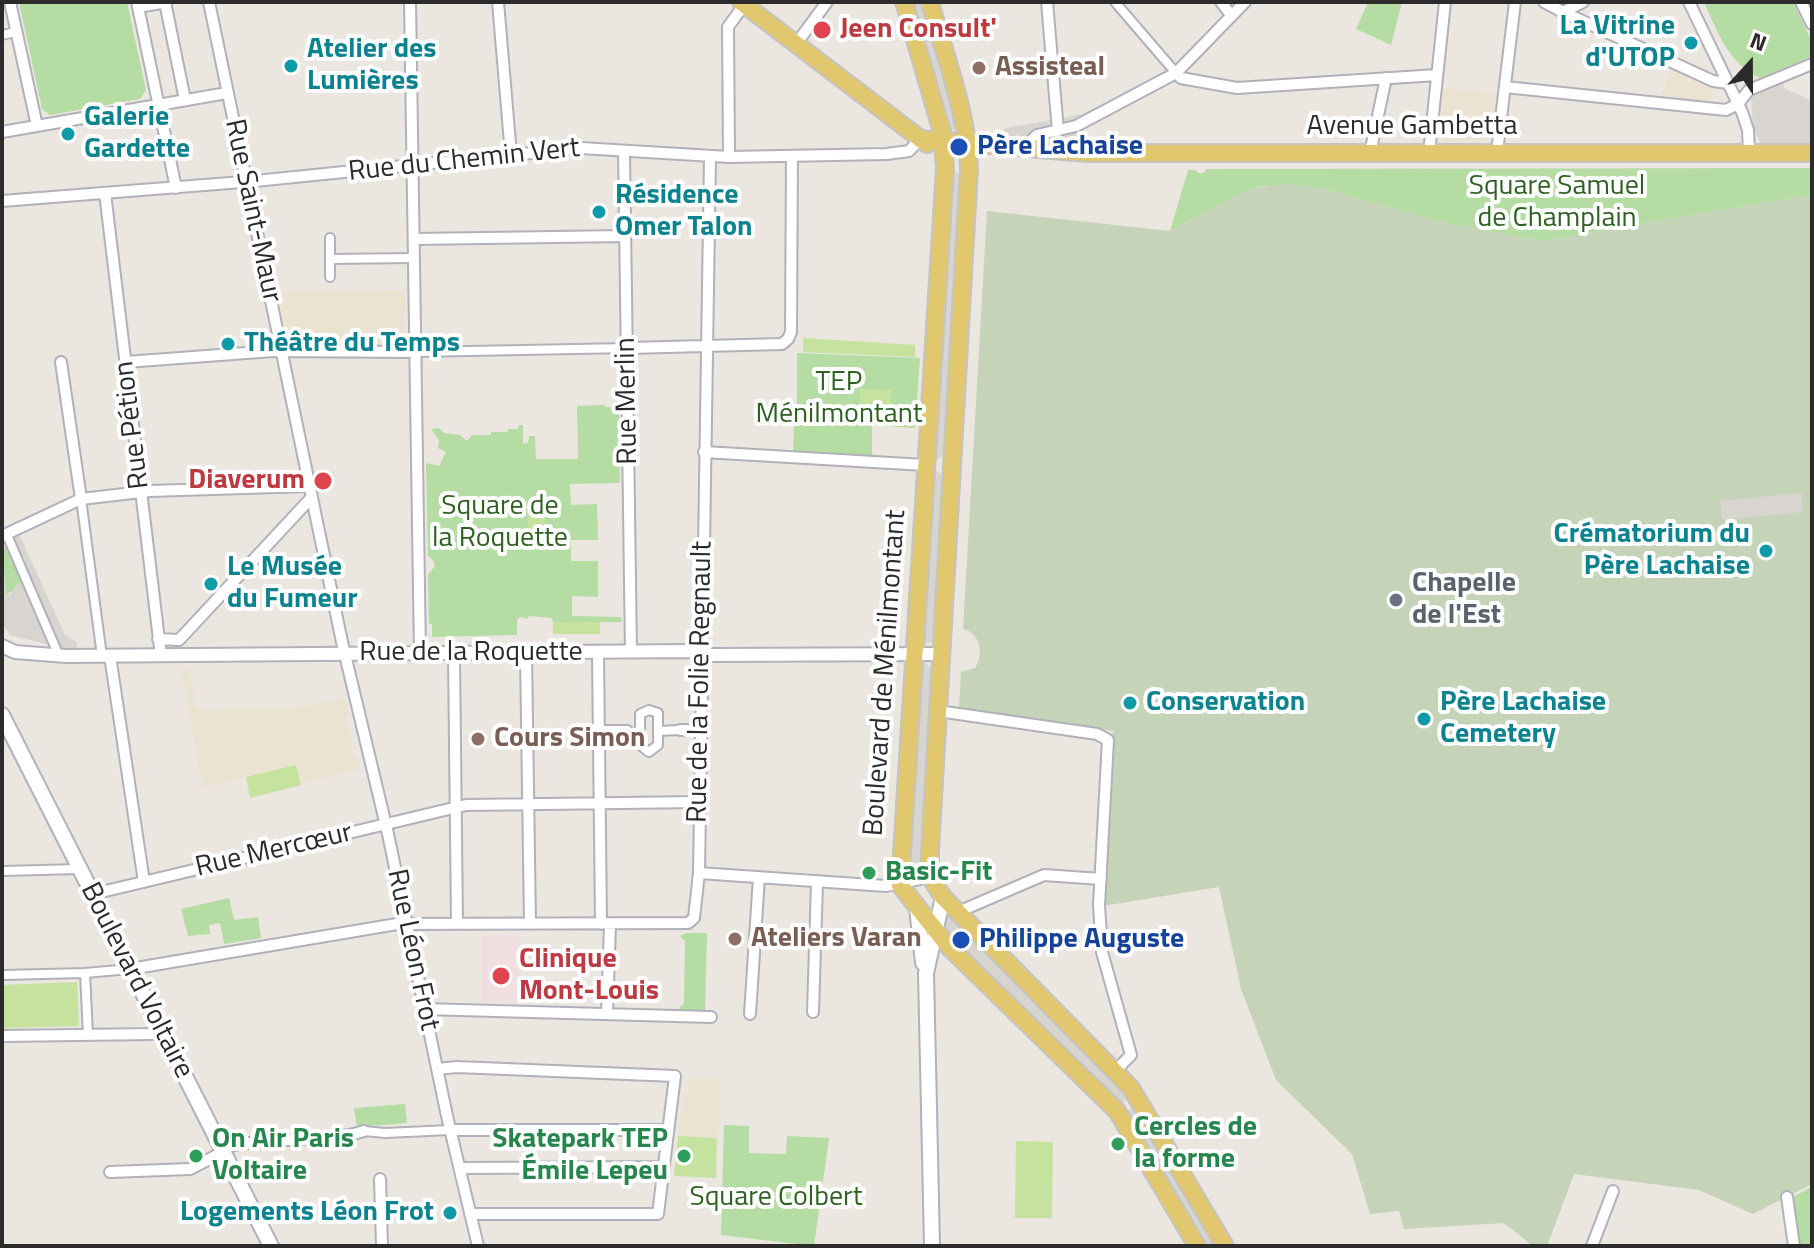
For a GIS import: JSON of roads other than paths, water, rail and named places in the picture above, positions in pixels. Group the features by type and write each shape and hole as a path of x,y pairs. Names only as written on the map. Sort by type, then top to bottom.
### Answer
{"main road":[{"name":"Boulevard de Ménilmontant","path":"900,885 945,159 943,140 904,2"},
{"name":"Boulevard de Ménilmontant","path":"930,2 968,142 969,162 930,877"},
{"path":"742,3 945,159 969,162 1021,149"},
{"path":"920,139 1021,149"},
{"name":"Avenue Gambetta","path":"1021,149 1137,154 1812,153"},
{"path":"925,465 952,466"},
{"name":"Boulevard Voltaire","path":"4,722 271,1246"},
{"path":"930,877 943,897 1138,1098 1225,1246"},
{"path":"900,885 949,947 1117,1111 1197,1246"},
{"path":"926,973 943,897"},
{"path":"917,907 926,973 932,1246"},
{"path":"1117,1111 1138,1098"}],"street":[{"path":"10,2 37,126"},
{"path":"176,188 137,5 165,2 185,100"},
{"name":"Rue Saint-Maur","path":"209,2 346,654"},
{"path":"410,2 420,654"},
{"path":"498,2 511,155"},
{"path":"796,44 827,2"},
{"path":"1047,2 1058,131"},
{"path":"1115,2 1181,78 1237,88 1437,75"},
{"path":"1221,2 1231,15"},
{"path":"1021,149 1033,137 1076,126 1176,73 1245,2"},
{"path":"1429,153 1445,2"},
{"path":"1497,152 1515,2"},
{"path":"1544,2 1713,81 1728,83"},
{"path":"1563,12 1583,2"},
{"path":"1689,2 1738,104 1748,130 1749,152"},
{"path":"1801,2 1812,24"},
{"path":"729,157 728,27 742,3"},
{"path":"2,35 16,32"},
{"path":"1505,87 1726,110 1738,104 1749,90 1812,64"},
{"path":"1370,153 1386,78"},
{"path":"2,132 227,93"},
{"name":"Rue du Chemin Vert","path":"2,201 176,188 581,148 710,157 792,156 906,152 920,139"},
{"name":"Rue Merlin","path":"624,151 631,652"},
{"path":"126,362 282,352 782,344 789,336 792,156"},
{"name":"Rue de la Folie Regnault","path":"130,969 407,924 688,923 694,918 699,873 710,157"},
{"name":"Rue Pétion","path":"105,193 161,656"},
{"path":"414,239 625,236"},
{"path":"330,238 330,277"},
{"path":"330,259 414,258"},
{"path":"61,362 144,882"},
{"path":"704,452 925,465"},
{"path":"59,656 4,535 81,499 141,491 309,486"},
{"path":"180,656 179,640 311,498"},
{"path":"158,639 179,640"},
{"name":"Rue de la Roquette","path":"2,646 15,652 59,656 689,651 712,655 942,654"},
{"path":"598,652 599,804 606,924 607,1014"},
{"path":"526,653 530,924"},
{"name":"Rue Léon Frot","path":"346,654 478,1246"},
{"path":"454,654 457,924"},
{"path":"649,710 658,713 658,731 658,745 649,752 640,745 640,714 649,710"},
{"path":"938,711 1097,734 1106,737 1109,743 1099,905 1102,952 1131,1055 1114,1072"},
{"path":"658,731 699,730"},
{"path":"598,731 640,731"},
{"name":"Rue Mercœur","path":"93,894 455,807 699,802"},
{"path":"2,871 79,869"},
{"path":"699,873 900,885 930,877"},
{"path":"958,912 1044,875 1101,879"},
{"path":"750,1014 759,877"},
{"path":"813,1012 817,882"},
{"path":"2,975 130,969"},
{"path":"85,973 88,1035"},
{"path":"423,1009 711,1017"},
{"path":"2,1036 153,1034 162,1031"},
{"path":"437,1069 457,1067 675,1076 658,1214 470,1214"},
{"path":"110,1172 190,1169 238,1144 350,1135 364,1131 668,1130"},
{"path":"460,1168 664,1167"},
{"path":"380,1179 382,1246"},
{"path":"1592,1246 1613,1191"},
{"path":"1787,1197 1794,1246"}],"place":[{"name":"Jeen Consult'","path":"822,30"},
{"name":"La Vitrine d'UTOP","path":"1691,43"},
{"name":"Atelier des Lumières","path":"291,66"},
{"name":"Assisteal","path":"979,68"},
{"name":"Galerie Gardette","path":"68,134"},
{"name":"Père Lachaise","path":"959,147"},
{"name":"Résidence Omer Talon","path":"599,212"},
{"name":"Théâtre du Temps","path":"228,344"},
{"name":"Diaverum","path":"323,481"},
{"name":"Crématorium du Père Lachaise","path":"1766,551"},
{"name":"Le Musée du Fumeur","path":"211,584"},
{"name":"Chapelle de l'Est","path":"1396,600"},
{"name":"Conservation","path":"1130,703"},
{"name":"Père Lachaise Cemetery","path":"1424,719"},
{"name":"Cours Simon","path":"478,739"},
{"name":"Basic-Fit","path":"869,873"},
{"name":"Ateliers Varan","path":"735,939"},
{"name":"Philippe Auguste","path":"961,940"},
{"name":"Clinique Mont-Louis","path":"501,976"},
{"name":"Cercles de la forme","path":"1118,1144"},
{"name":"On Air Paris Voltaire","path":"196,1156"},
{"name":"Skatepark TEP Émile Lepeu","path":"684,1156"},
{"name":"Logements Léon Frot","path":"450,1213"}],"park label":[{"name":"Square Samuel de Champlain","path":"1557,203"},
{"name":"TEP Ménilmontant","path":"839,399"},
{"name":"Square de la Roquette","path":"500,523"},
{"name":"Square Colbert","path":"776,1198"}]}
